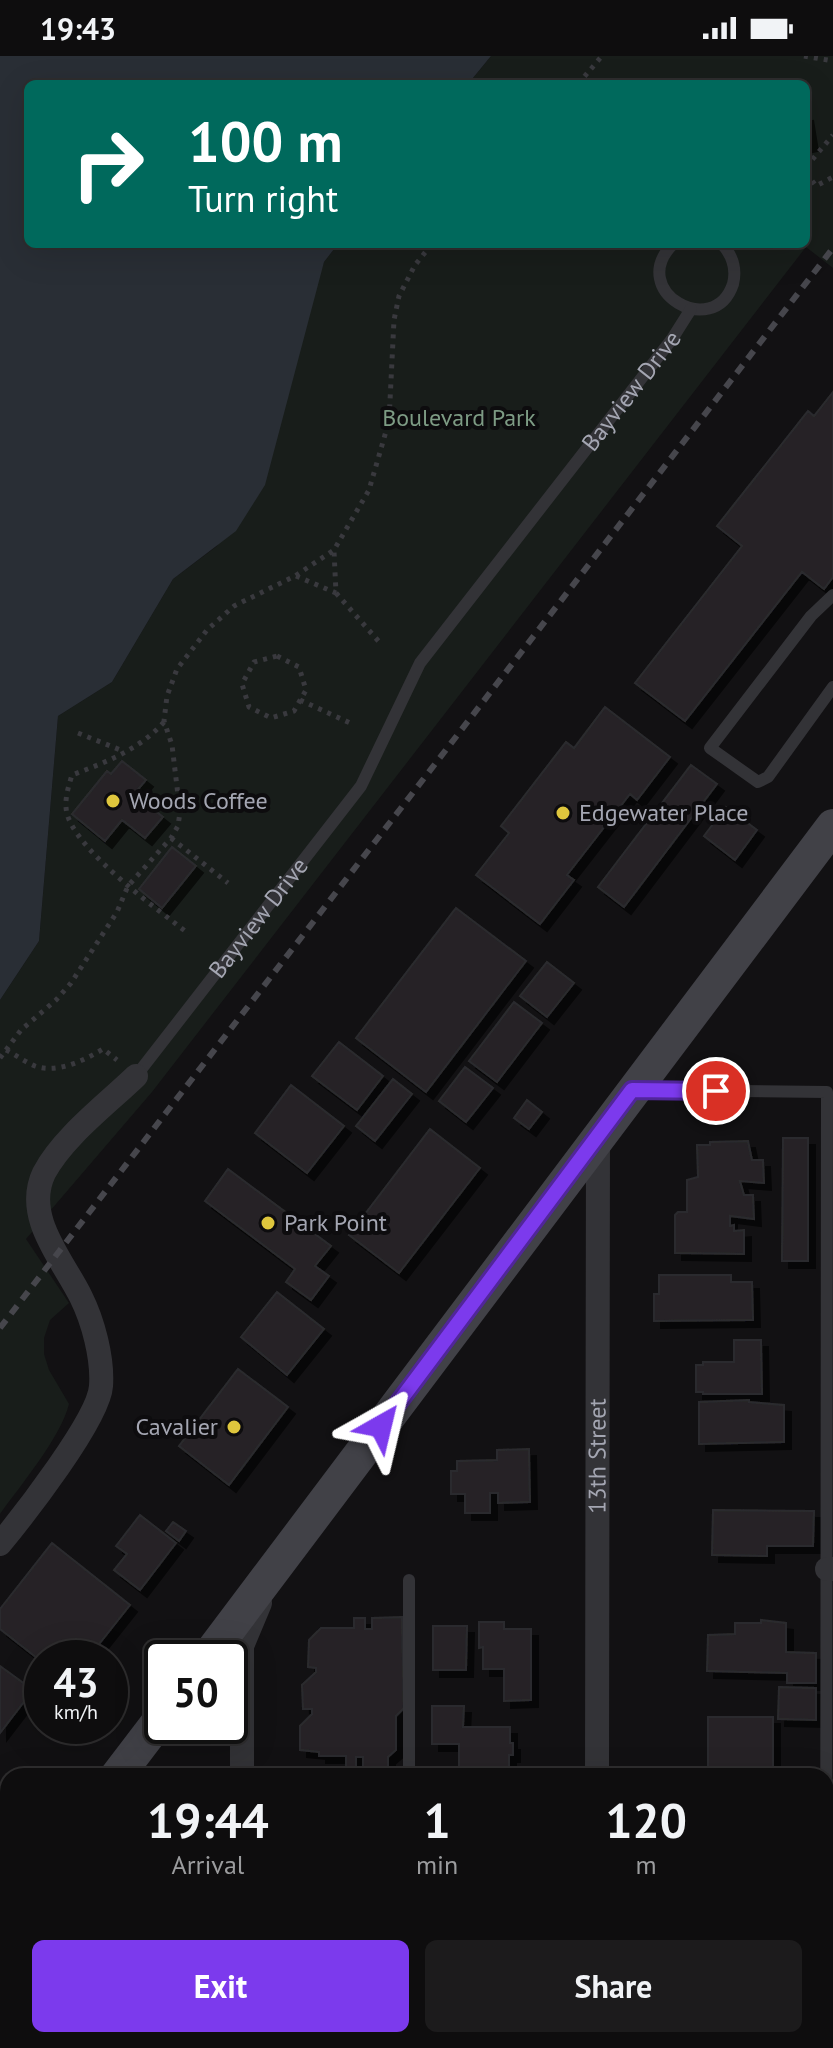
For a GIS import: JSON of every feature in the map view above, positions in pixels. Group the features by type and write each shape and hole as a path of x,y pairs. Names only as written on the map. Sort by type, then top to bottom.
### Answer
{"main road":[{"path":"221,1640 833,826"},
{"path":"123,1768 144,1741"}],"street":[{"name":"Bayview Drive","path":"0,1544 32,1505 96,1407 101,1386 96,1345 82,1298 47,1235 40,1214 38,1193 44,1174 60,1149 136,1076"},
{"name":"13th Street","path":"597,1768 598,1135"},
{"path":"242,1768 242,1646 273,1571"},
{"path":"62,2048 96,2048"}],"lane":[{"name":"Bayview Drive","path":"670,248 661,262 662,287 679,305 691,309 713,306 729,292 735,271 733,260 725,248"},
{"name":"Bayview Drive","path":"136,1076 361,786 420,663 663,352 691,309"},
{"path":"833,595 811,616 710,748 758,782 768,777 833,687"},
{"path":"632,1090 827,1092 828,1768"},
{"path":"409,1580 409,1768"}],"path":[{"path":"581,80 602,56"},
{"path":"804,56 833,61"},
{"path":"810,165 833,135"},
{"path":"810,176 816,186 833,177"},
{"path":"0,1058 21,1030 56,1000 82,967 117,912 128,886 178,826 180,812 172,745 164,721 167,696 177,669 207,630 234,606 295,576 334,550 369,490 389,421 394,320 399,296 415,265 429,248"},
{"path":"334,550 336,593"},
{"path":"295,576 336,593 381,644"},
{"path":"277,656 299,667 306,690 300,700 294,711 271,718 249,707 242,684 254,662 277,656"},
{"path":"300,700 350,723"},
{"path":"164,721 147,741 107,762 72,775 66,794 68,817 79,835 128,886 189,934"},
{"path":"78,733 124,752"},
{"path":"171,838 228,883"},
{"path":"6,1050 38,1067 66,1066 85,1060 103,1049"}],"green space":[{"name":"Boulevard Park","path":"491,56 833,56 833,268 807,248 810,248 810,80 471,80"},
{"name":"Boulevard Park","path":"335,248 805,248 152,1092 26,1239 69,1303 50,1320 44,1338 44,1354 49,1370 69,1404 49,1446 0,1514 0,1000 39,941 58,716 112,682 173,579 217,546 324,262"}],"shaded area":[{"path":"0,56 491,56 471,80 24,80 24,248 335,248 324,262 265,485 236,531 173,579 112,682 58,716 39,941 0,1000"}],"building":[{"path":"833,392 833,577 824,589 802,572 685,721 635,683 742,546 717,526 808,411 814,416"},
{"name":"Edgewater Place","path":"605,707 670,757 637,800 630,794 567,875 574,880 540,924 476,875 509,833 501,826 566,742 574,748"},
{"path":"122,761 146,780 134,794 163,817 145,838 122,820 105,841 72,814 107,771 111,774"},
{"path":"691,765 717,784 624,907 598,887"},
{"path":"726,807 757,830 735,860 704,836"},
{"path":"172,847 196,866 162,908 139,889"},
{"path":"456,908 526,961 426,1092 356,1038"},
{"path":"547,962 574,983 547,1017 520,996"},
{"path":"514,1002 542,1023 497,1082 469,1061"},
{"path":"339,1042 383,1076 357,1110 312,1076"},
{"path":"465,1067 493,1088 466,1122 439,1101"},
{"path":"393,1079 412,1094 375,1141 356,1126"},
{"path":"291,1085 344,1126 307,1173 255,1133"},
{"path":"527,1100 542,1112 529,1129 514,1118"},
{"path":"430,1129 480,1168 399,1273 349,1235"},
{"path":"783,1138 808,1138 808,1261 782,1261"},
{"path":"748,1141 752,1160 763,1160 764,1183 740,1181 744,1195 753,1195 754,1219 730,1216 730,1226 734,1225 734,1231 744,1230 744,1254 675,1253 675,1215 687,1212 687,1180 698,1177 697,1145"},
{"name":"Park Point","path":"228,1169 331,1246 315,1266 329,1276 311,1300 286,1282 295,1269 205,1201"},
{"path":"659,1275 731,1275 731,1282 752,1282 753,1320 654,1321 654,1294 659,1294"},
{"path":"277,1292 324,1329 287,1375 241,1337"},
{"path":"734,1340 761,1340 762,1394 696,1392 696,1365 703,1365 703,1362 734,1362"},
{"name":"Cavalier","path":"238,1369 288,1407 229,1485 179,1446"},
{"path":"749,1400 784,1405 784,1442 699,1444 699,1402"},
{"path":"529,1449 530,1502 498,1503 498,1493 490,1493 490,1513 465,1513 465,1494 451,1494 451,1471 457,1471 457,1461 497,1460 497,1450"},
{"path":"713,1510 814,1511 813,1546 767,1546 767,1556 712,1555"},
{"path":"140,1515 176,1543 140,1590 114,1570 127,1554 116,1546"},
{"path":"173,1522 186,1531 179,1541 166,1531"},
{"path":"52,1543 130,1605 102,1640 24,1640 24,1648 0,1629 0,1609"},
{"path":"402,1617 404,1708 396,1716 396,1750 388,1757 388,1768 363,1768 363,1757 356,1757 356,1768 346,1768 346,1756 319,1756 319,1752 300,1750 300,1726 312,1714 312,1709 303,1709 302,1685 316,1672 316,1668 308,1667 309,1640 321,1628 354,1628 354,1618 365,1618 365,1629 372,1629 372,1618"},
{"path":"761,1620 786,1623 786,1652 816,1653 816,1683 787,1683 787,1673 707,1671 708,1635 735,1634 735,1623 761,1623"},
{"path":"479,1622 504,1622 504,1629 531,1629 531,1700 504,1701 504,1669 483,1669"},
{"path":"433,1626 467,1626 466,1670 433,1670"},
{"path":"0,1666 24,1683 24,1702 0,1733"},
{"path":"779,1687 816,1688 816,1720 778,1719"},
{"path":"432,1706 464,1706 463,1727 510,1727 513,1755 509,1755 509,1768 459,1768 459,1744 432,1744"},
{"path":"708,1717 773,1717 773,1767 708,1767"}],"railway":[{"path":"0,1328 833,248"}],"place":[{"name":"Woods Coffee","path":"113,801"},
{"name":"Edgewater Place","path":"563,813"},
{"name":"Park Point","path":"268,1223"},
{"name":"Cavalier","path":"234,1427"}],"route":[{"path":"381,1426 632,1090 716,1091"}]}
